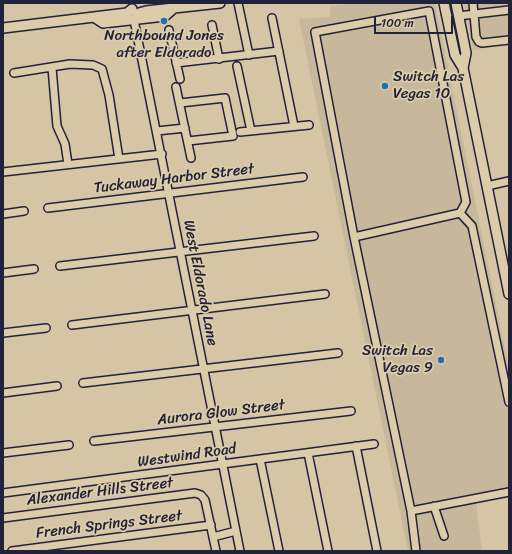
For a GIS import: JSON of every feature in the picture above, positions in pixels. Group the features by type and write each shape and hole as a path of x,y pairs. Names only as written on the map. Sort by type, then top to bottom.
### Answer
{"main road":[{"path":"3,28 94,17 101,12 132,6 163,5 174,8 220,3"},
{"path":"444,3 455,55 463,68 509,290"},
{"path":"456,3 466,53 463,68"},
{"path":"94,17 103,23 134,20 165,16 174,8"}],"street":[{"path":"238,3 249,55"},
{"path":"473,3 476,37 478,42 482,43 509,40"},
{"path":"458,16 509,10"},
{"path":"354,236 460,213 466,202 429,11 315,32 354,236 411,511 416,551"},
{"path":"272,18 294,126"},
{"name":"West Eldorado Lane","path":"134,20 162,154 240,551"},
{"path":"212,25 219,59"},
{"path":"169,30 180,79"},
{"path":"176,63 278,51"},
{"path":"14,73 70,64 94,65 102,69 109,95 119,159"},
{"path":"237,66 251,130"},
{"path":"52,68 57,126 65,144 68,164"},
{"path":"176,87 191,158"},
{"path":"180,103 225,98 233,136 188,141"},
{"path":"240,132 309,125"},
{"path":"157,131 185,128"},
{"path":"3,172 162,154"},
{"name":"Tuckaway Harbor Street","path":"48,208 303,177"},
{"path":"487,186 509,181"},
{"path":"3,214 24,211"},
{"path":"460,213 472,226 509,402"},
{"path":"60,266 314,236"},
{"path":"3,273 34,269"},
{"path":"72,325 325,294"},
{"path":"3,333 46,328"},
{"path":"83,383 338,353"},
{"path":"3,393 57,386"},
{"name":"Aurora Glow Street","path":"94,441 351,411"},
{"name":"Westwind Road","path":"3,493 374,444"},
{"path":"3,453 69,445"},
{"path":"356,446 377,551"},
{"path":"308,453 328,551"},
{"path":"260,460 279,551"},
{"path":"411,511 509,492"},
{"name":"Alexander Hills Street","path":"3,518 195,493 201,495 205,500 211,525"},
{"path":"434,506 444,536"},
{"path":"211,525 216,551"},
{"name":"French Springs Street","path":"12,551 211,525"},
{"path":"213,537 236,531"}],"shaded area":[{"path":"360,3 435,3 509,369 509,498 476,503 482,551 408,551 299,19 330,17 330,6"},
{"path":"464,3 509,3 509,44 473,50"}],"place":[{"name":"Northbound Jones after Eldorado","path":"164,21"},
{"name":"Switch Las Vegas 10","path":"385,86"},
{"name":"Switch Las Vegas 9","path":"441,360"}]}
